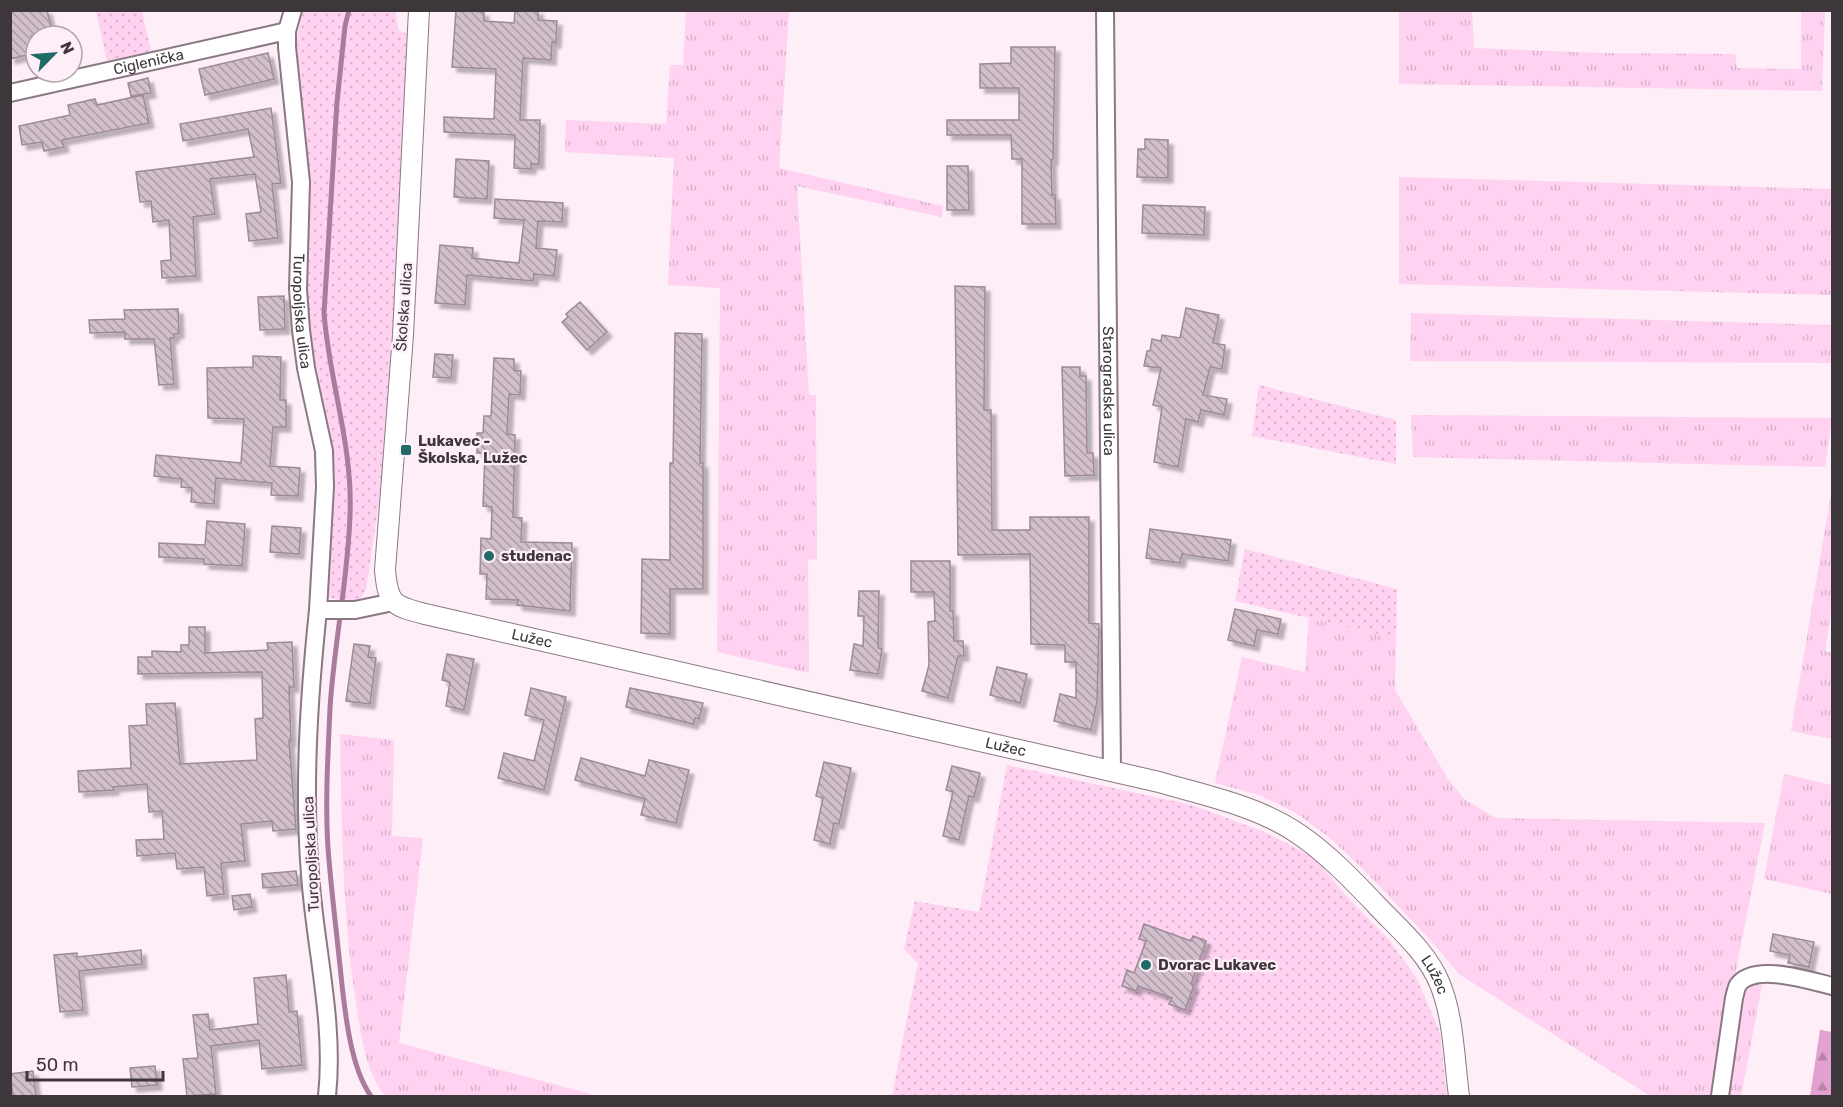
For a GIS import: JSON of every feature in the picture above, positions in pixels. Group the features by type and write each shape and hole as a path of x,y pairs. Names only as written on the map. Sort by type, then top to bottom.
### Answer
{"street":[{"name":"Turopoljska ulica","path":"293,10 287,31 301,182 298,289 306,368 324,451 324,611 312,675 308,776 310,874 330,1048 327,1096"},
{"name":"Školska ulica","path":"393,602 387,588 385,570 403,335 419,10"},
{"name":"Starogradska ulica","path":"1105,10 1112,771"},
{"name":"Ciglenička","path":"10,93 287,31"},
{"path":"324,611 355,609 393,602"},
{"name":"Lužec","path":"393,602 405,609 1169,785 1251,810 1278,822 1300,835 1343,873 1427,960 1439,982 1449,1011 1459,1096"},
{"path":"1720,1096 1734,998 1738,985 1749,977 1760,974 1785,975 1833,986"}],"green space":[{"path":"303,10 396,11 398,30 412,36 399,207 391,375 380,496 366,589 358,603 324,597 313,369 305,316 309,227 306,163 295,74 297,38"},
{"path":"96,11 142,11 151,51 107,61"},
{"path":"686,11 789,11 779,168 943,206 942,217 797,186 809,395 816,395 817,560 808,559 809,673 717,652 720,288 668,285 674,158 565,152 566,120 666,124 670,65 683,65"},
{"path":"1399,11 1472,11 1474,48 1600,53 1735,54 1737,68 1801,69 1801,11 1825,11 1822,91 1399,84"},
{"path":"1399,177 1832,189 1832,295 1399,284"},
{"path":"1411,313 1832,325 1832,363 1410,361"},
{"path":"1259,385 1396,420 1396,464 1252,436"},
{"path":"1411,415 1832,418 1825,467 1413,457"},
{"path":"1832,488 1832,606 1825,651 1832,653 1832,739 1791,731"},
{"path":"1245,549 1397,589 1396,638 1235,601"},
{"path":"1309,618 1396,638 1395,690 1448,779 1465,800 1496,818 1765,823 1714,1096 1650,1096 1459,974 1364,870 1330,838 1296,813 1259,795 1215,783 1242,657 1305,672"},
{"path":"340,734 394,740 392,836 423,838 399,1043 598,1096 385,1096 369,1066 352,976 344,872"},
{"path":"1007,765 1192,805 1267,833 1313,857 1390,941 1416,977 1440,1032 1447,1096 892,1096 918,963 904,949 915,901 979,912"},
{"path":"1784,774 1832,785 1832,894 1764,879"},
{"path":"1746,984 1762,985 1741,1096 1724,1096 1741,996"},
{"path":"1820,1030 1832,1032 1832,1096 1810,1096"}],"building":[{"path":"10,10 47,10 50,24 24,24 24,56 10,59"},
{"path":"456,10 484,12 484,21 514,23 515,10 538,10 538,20 557,21 556,43 552,42 551,60 523,58 520,120 540,120 539,164 531,164 531,169 514,168 515,135 444,132 444,117 494,119 496,69 452,67"},
{"path":"1011,47 1055,47 1053,160 1051,160 1056,224 1022,224 1022,159 1012,159 1011,135 947,135 947,120 1019,120 1019,88 980,88 980,64 1011,63"},
{"path":"268,53 274,79 205,95 199,69"},
{"path":"148,78 151,93 131,96 128,83"},
{"path":"143,95 149,123 62,140 64,147 44,151 42,142 22,145 19,126 70,115 68,105 95,99 97,105"},
{"path":"271,108 281,183 272,184 278,238 249,241 246,214 261,212 255,174 210,179 215,214 193,217 196,276 162,278 161,261 171,260 169,220 153,222 151,201 140,202 136,172 254,157 248,129 183,141 180,124"},
{"path":"1145,139 1168,140 1168,178 1137,177 1138,149 1145,149"},
{"path":"456,159 489,161 487,199 454,197"},
{"path":"947,166 968,166 969,210 947,210"},
{"path":"495,199 563,203 562,222 538,221 536,248 557,250 554,276 534,274 533,281 467,275 465,305 435,303 440,245 473,248 472,258 519,263 524,220 494,218"},
{"path":"1143,205 1205,207 1204,235 1142,233"},
{"path":"955,286 985,287 984,410 991,410 992,530 1030,530 1030,517 1089,517 1089,623 1099,624 1097,702 1091,730 1054,721 1060,694 1076,698 1076,662 1065,662 1065,645 1031,644 1030,554 958,555"},
{"path":"284,296 285,329 260,330 258,297"},
{"path":"580,302 607,332 587,350 562,322 568,317 566,314"},
{"path":"1186,308 1219,315 1213,343 1225,345 1222,369 1210,367 1203,395 1227,399 1224,415 1201,410 1198,422 1186,419 1178,467 1154,462 1162,407 1153,405 1161,368 1144,366 1152,339 1161,341 1162,335 1180,338"},
{"path":"178,309 179,333 174,334 174,338 170,338 174,384 159,385 154,339 125,339 125,332 90,333 89,320 125,319 124,310"},
{"path":"675,333 702,334 700,463 703,463 703,589 670,589 670,634 641,633 642,559 670,560 670,463 673,463"},
{"path":"435,354 453,355 451,378 433,377"},
{"path":"253,356 281,357 280,400 286,400 286,427 273,427 270,466 300,468 298,496 271,495 272,483 216,478 214,504 191,502 192,488 181,487 182,479 154,476 156,455 241,463 244,419 208,418 207,368 253,367"},
{"path":"494,358 514,359 514,370 521,371 520,395 509,394 507,434 515,435 513,517 522,518 521,542 572,543 570,611 517,605 518,600 486,599 487,574 480,574 481,538 491,539 492,507 483,506 485,453 477,453 477,433 483,433 484,416 491,416"},
{"path":"1062,367 1080,367 1080,376 1086,376 1087,453 1093,453 1094,475 1065,476"},
{"path":"207,521 245,524 242,566 204,564 204,559 159,557 159,543 205,545"},
{"path":"272,526 301,528 299,554 270,552"},
{"path":"1150,529 1231,540 1228,561 1182,554 1180,563 1146,558"},
{"path":"911,561 950,561 950,611 953,611 954,641 963,641 964,656 958,656 948,698 922,691 929,665 928,622 935,621 934,592 911,592"},
{"path":"859,591 879,591 878,648 882,649 878,674 850,670 854,644 863,646 864,616 858,616"},
{"path":"1235,609 1281,619 1278,634 1257,630 1254,646 1228,640"},
{"path":"189,627 205,627 205,653 268,650 267,643 292,642 294,687 289,687 291,741 289,741 296,829 273,831 272,821 241,824 245,861 221,863 224,894 207,896 204,867 177,869 175,853 137,856 136,840 164,839 162,811 149,812 147,784 113,787 114,790 79,792 78,771 131,768 129,726 147,725 146,704 175,703 180,764 257,760 255,719 263,718 262,672 138,674 138,657 152,657 152,651 181,652 181,645 189,645"},
{"path":"354,644 370,646 368,657 376,658 370,704 346,701"},
{"path":"447,654 474,659 464,710 446,706 450,682 442,680"},
{"path":"997,667 1027,674 1020,703 990,695"},
{"path":"531,688 566,697 544,790 498,778 504,753 534,761 544,720 525,715"},
{"path":"630,688 703,703 699,719 695,718 693,724 626,707"},
{"path":"581,758 645,776 649,760 689,770 676,823 641,815 645,799 575,780"},
{"path":"824,762 851,768 839,824 834,823 830,844 814,840 823,798 816,796"},
{"path":"952,766 980,773 974,797 969,796 959,840 943,836 953,792 946,790"},
{"path":"296,871 298,885 263,888 262,874"},
{"path":"250,894 252,907 234,910 232,896"},
{"name":"Dvorac Lukavec","path":"1144,924 1191,941 1193,936 1206,941 1191,984 1194,985 1185,1010 1169,1004 1172,998 1138,986 1136,991 1122,986 1127,970 1134,973 1146,941 1139,939"},
{"path":"1773,934 1814,942 1809,967 1788,963 1790,955 1770,951"},
{"path":"141,950 142,964 79,971 83,1010 60,1012 54,955 77,953 77,957"},
{"path":"286,975 289,1012 297,1011 302,1065 262,1069 259,1040 211,1046 216,1094 187,1096 183,1059 198,1058 193,1015 208,1014 210,1030 258,1024 254,978"},
{"path":"155,1066 157,1085 132,1087 130,1068"},
{"path":"33,1071 36,1096 13,1096 10,1074"}],"waterway":[{"path":"349,10 345,26 337,102 324,313 348,463 350,489 347,563 330,708 327,813 328,848 346,1015 357,1068 371,1096"}],"place":[{"name":"Lukavec - Školska, Lužec","path":"406,450"},
{"name":"studenac","path":"489,556"},
{"name":"Dvorac Lukavec","path":"1146,965"}]}
